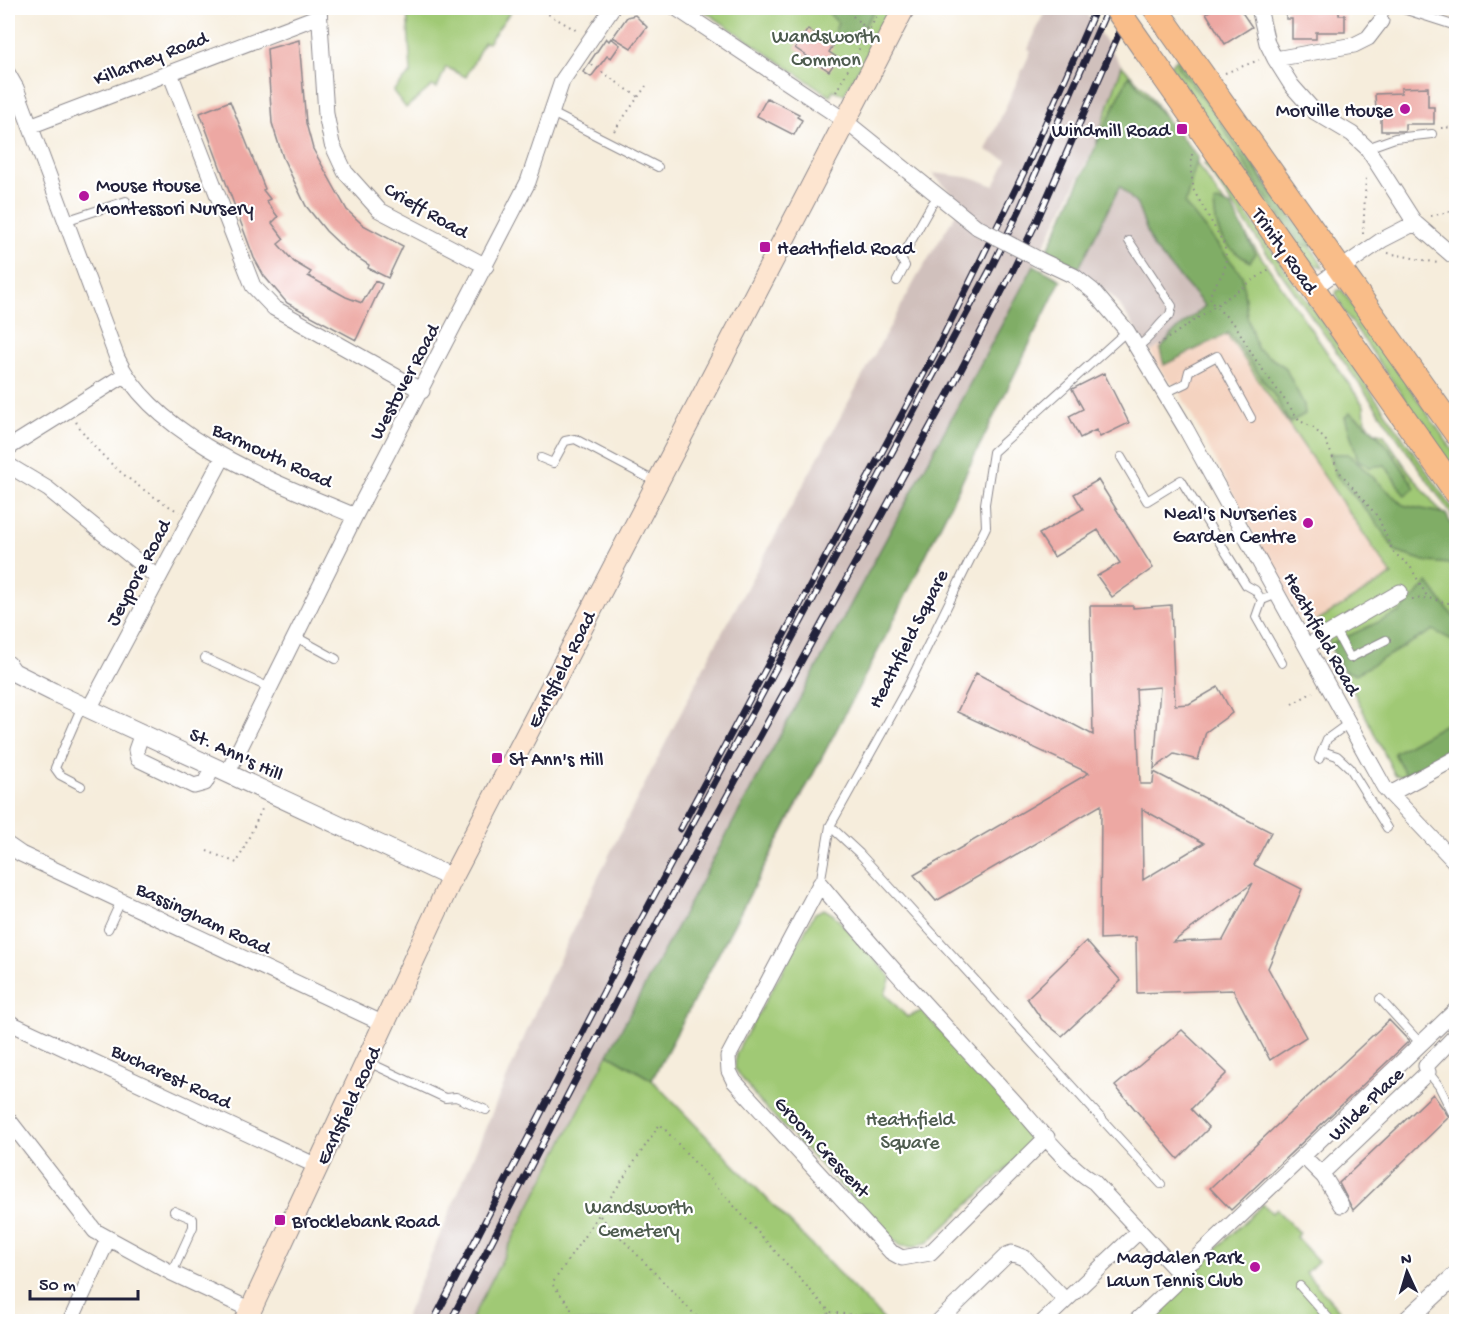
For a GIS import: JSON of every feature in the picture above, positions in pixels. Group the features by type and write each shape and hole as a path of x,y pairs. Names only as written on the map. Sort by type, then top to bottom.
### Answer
{"highway":[{"name":"Trinity Road","path":"1116,8 1456,492"},
{"name":"Trinity Road","path":"1160,15 1456,434"}],"main road":[{"path":"844,120 904,8"},
{"name":"Earlsfield Road","path":"248,1316 452,878 844,120"}],"street":[{"name":"Westover Road","path":"142,733 137,743 136,755 138,759 147,764 194,786 205,783 220,770 270,688 528,182 562,81 612,8"},
{"name":"Heathfield Road","path":"676,8 844,120 977,227 1074,276 1093,291 1127,332 1165,393 1390,794 1456,863"},
{"path":"1259,8 1267,43 1292,86 1315,112 1352,134 1370,154 1415,223 1454,255"},
{"name":"Killarney Road","path":"30,126 170,73 319,12"},
{"name":"Crieff Road","path":"319,12 326,114 332,144 345,172 380,210 486,266"},
{"path":"1274,58 1354,45 1368,38 1383,14"},
{"path":"170,73 254,286 274,308 422,391"},
{"name":"Barmouth Road","path":"8,74 126,374 141,394 177,427 223,457 356,516"},
{"path":"1312,288 1372,247 1415,223"},
{"path":"8,448 126,374"},
{"name":"Jeypore Road","path":"86,707 223,457"},
{"path":"8,465 48,489 158,578"},
{"path":"1306,646 1400,592"},
{"name":"St. Ann's Hill","path":"9,672 452,878"},
{"path":"1390,794 1456,758"},
{"name":"Bassingham Road","path":"8,845 21,854 384,1024"},
{"path":"820,884 874,950 1047,1137 1084,1176 1094,1182 1177,1271"},
{"name":"Groom Crescent","path":"820,884 728,1057 729,1071 734,1081 891,1252 902,1258 930,1253 1047,1137"},
{"path":"1135,1322 1175,1284 1177,1271 1194,1260 1456,1010"},
{"name":"Bucharest Road","path":"8,1022 319,1167"},
{"name":"Wilde Place","path":"1341,1205 1316,1168 1428,1072 1426,1066 1456,1035"},
{"path":"8,1119 83,1218 108,1239 248,1316"},
{"path":"1043,1322 1139,1231"},
{"path":"70,1322 108,1239"},
{"path":"938,1322 1006,1255 1012,1253 1025,1258 1065,1300"},
{"path":"1405,1322 1456,1275"}],"lane":[{"path":"1400,8 1456,26"},
{"path":"552,113 658,167"},
{"path":"1370,154 1395,138 1432,134"},
{"path":"897,281 905,266 901,259 932,204 939,197"},
{"path":"65,221 126,201"},
{"path":"1129,240 1172,306 1170,315 1159,323 1140,351"},
{"name":"Heathfield Square","path":"820,884 830,826 908,686 986,527 985,504 993,452 1127,332"},
{"path":"1165,393 1186,382 1189,371 1217,356 1251,418"},
{"path":"541,458 553,463 565,441 575,439 656,482"},
{"path":"1121,457 1146,501 1181,480 1246,585 1255,590 1262,600"},
{"path":"1277,594 1262,600 1256,617 1282,663"},
{"path":"1335,630 1350,658 1386,640"},
{"path":"296,638 336,659"},
{"path":"205,658 270,688"},
{"path":"81,786 60,775 55,768 86,707"},
{"path":"1349,723 1333,733 1320,755 1337,756 1350,768 1387,828"},
{"path":"830,826 860,854 1161,1184"},
{"path":"108,929 121,901"},
{"path":"1380,999 1421,1044"},
{"path":"367,1062 445,1098 456,1097 486,1110"},
{"path":"1428,1072 1439,1086 1452,1112"},
{"path":"172,1273 193,1227 193,1219 174,1211"},
{"path":"1300,1286 1332,1322"}],"path":[{"path":"538,8 579,32"},
{"path":"844,8 868,31"},
{"path":"836,92 881,8"},
{"path":"8,34 11,43"},
{"path":"1223,74 1238,66 1274,58"},
{"path":"589,63 638,97"},
{"path":"608,141 646,86"},
{"path":"1432,134 1437,128 1456,127"},
{"path":"1192,154 1192,186 1224,244 1227,254 1225,273 1210,296 1214,308 1236,326 1265,374 1300,422 1314,428 1326,441 1338,470 1377,517 1393,552 1410,566 1428,598"},
{"path":"1370,154 1367,167 1362,243 1382,252 1413,260 1443,264 1454,255"},
{"path":"1415,223 1443,212 1456,210"},
{"path":"1140,351 1214,308 1271,268"},
{"path":"67,411 117,470 152,497 189,518"},
{"path":"1400,592 1406,599 1428,598 1456,605"},
{"path":"1292,704 1327,684"},
{"path":"207,851 237,863 269,794"},
{"path":"571,1322 571,1307 552,1284 660,1124 830,1312 860,1316 865,1322"},
{"path":"600,1216 702,1322"},
{"path":"819,1322 830,1312"}],"shaded area":[{"path":"1046,8 1083,8 1122,66 1096,143 1035,264 1004,395 950,508 799,804 652,1080 607,1054 470,1321 403,1322 543,993 610,853 711,653 917,277 962,204 932,173 974,178 994,186 1007,160 986,150 1031,51 1028,49"},
{"path":"1107,162 1211,312 1151,352 1117,301 1089,276 1061,258"},
{"path":"1211,312 1392,575 1318,620 1302,619 1296,613 1177,387 1165,377 1151,352"}],"green space":[{"path":"407,8 513,8 488,43 484,42 466,77 446,67 437,88 432,86 406,108 393,91 411,73"},
{"name":"Wandsworth Common","path":"700,8 892,8 844,95 833,90 830,96"},
{"path":"824,8 876,8 856,39 835,40 834,33 838,23"},
{"path":"1180,56 1323,267 1315,265 1302,256 1170,65"},
{"path":"1180,61 1223,116 1265,184 1315,246 1301,245 1260,189 1215,114 1177,66 1177,62"},
{"path":"1122,66 1146,90 1364,406 1365,419 1373,431 1384,435 1407,469 1456,531 1456,749 1404,777 1395,775 1318,620 1392,575 1096,143"},
{"path":"1129,75 1198,157 1185,204 1242,275 1247,315 1257,349 1285,367 1304,405 1305,414 1289,423 1276,398 1229,333 1164,365 1160,350 1172,334 1205,306 1153,247 1137,205 1120,186 1079,268 1047,251"},
{"path":"1210,162 1456,513 1456,521 1204,164"},
{"path":"1217,201 1232,207 1255,253 1250,262 1232,250 1222,238 1216,223 1214,203"},
{"path":"1034,265 1061,280 889,630 652,1080 608,1054"},
{"path":"1342,290 1456,455 1456,473 1343,310 1336,293"},
{"path":"1350,413 1379,437 1401,466 1415,488 1405,496 1385,465 1369,467 1358,460 1345,417"},
{"path":"1329,454 1348,454 1403,505 1446,514 1456,534 1456,576 1450,564 1428,562 1396,552 1377,523 1336,475"},
{"path":"1428,583 1456,620 1456,642 1433,630 1356,674 1344,671 1329,645 1400,612"},
{"path":"1456,718 1456,750 1405,774 1394,753"},
{"name":"Heathfield Square","path":"824,909 834,915 891,977 885,994 907,1017 922,1011 1030,1130 1029,1148 928,1242 915,1247 901,1246 887,1234 758,1100 735,1069 736,1054 741,1044 815,913"},
{"name":"Wandsworth Cemetery","path":"608,1054 652,1080 885,1321 470,1322"},
{"name":"Magdalen Park Lawn Tennis Club","path":"1263,1204 1272,1213 1276,1209 1299,1233 1296,1237 1318,1261 1306,1273 1349,1321 1140,1322"}],"building":[{"path":"1215,8 1239,8 1252,27 1225,44 1206,13"},
{"path":"1286,8 1339,8 1339,15 1345,15 1345,32 1316,32 1316,39 1292,39 1292,19 1286,19"},
{"path":"635,15 647,27 631,48 613,37 627,17"},
{"path":"808,29 833,46 829,52 838,58 829,71 795,48"},
{"path":"606,38 609,41 611,38 620,45 611,58 607,56 591,77 583,72"},
{"path":"299,40 306,123 313,149 347,210 363,225 403,246 388,278 368,268 369,265 347,251 326,231 306,206 283,158 272,123 267,49"},
{"name":"Morville House","path":"1428,87 1428,107 1434,107 1434,124 1405,124 1405,131 1381,131 1381,111 1376,111 1375,94 1401,93 1401,88"},
{"path":"767,98 799,114 797,117 802,120 794,135 757,116"},
{"path":"230,101 265,189 263,190 270,199 266,201 278,217 272,223 284,239 278,244 294,262 311,272 308,276 346,297 362,303 375,281 382,284 356,340 287,303 264,276 254,258 200,113"},
{"path":"1104,373 1129,423 1100,437 1096,430 1080,438 1069,416 1083,409 1072,389"},
{"path":"1098,480 1153,568 1112,597 1097,576 1120,563 1098,530 1054,557 1039,534 1083,509 1074,494"},
{"path":"1171,605 1175,705 1189,704 1218,687 1232,713 1206,732 1198,760 1174,754 1154,769 1160,687 1136,689 1140,784 1153,784 1154,772 1271,832 1254,865 1302,889 1268,968 1306,1037 1270,1060 1233,990 1137,993 1136,937 1100,939 1101,805 936,901 914,875 1089,773 957,712 976,673 1093,735 1090,606 1133,606 1133,608","holes":["1142,809 1204,843 1143,880","1253,883 1223,940 1173,942"]},
{"path":"1086,941 1121,981 1062,1036 1042,1020 1027,998"},
{"path":"1389,1020 1409,1041 1231,1210 1210,1188"},
{"path":"1182,1030 1227,1073 1191,1109 1209,1128 1178,1159 1115,1086"},
{"path":"1433,1094 1449,1117 1353,1210 1339,1183"}],"railway":[{"path":"680,829 936,351 1025,170 1096,8"},
{"path":"433,1322 635,931 992,266 1019,211 1108,8"},
{"path":"450,1322 650,936 952,387 1011,274 1035,225 1130,8"}],"place":[{"name":"Morville House","path":"1405,109"},
{"name":"Windmill Road","path":"1182,129"},
{"name":"Mouse House Montessori Nursery","path":"84,196"},
{"name":"Heathfield Road","path":"765,247"},
{"name":"Neal's Nurseries Garden Centre","path":"1308,523"},
{"name":"St Ann's Hill","path":"497,758"},
{"name":"Brocklebank Road","path":"280,1220"},
{"name":"Magdalen Park Lawn Tennis Club","path":"1255,1267"}]}
